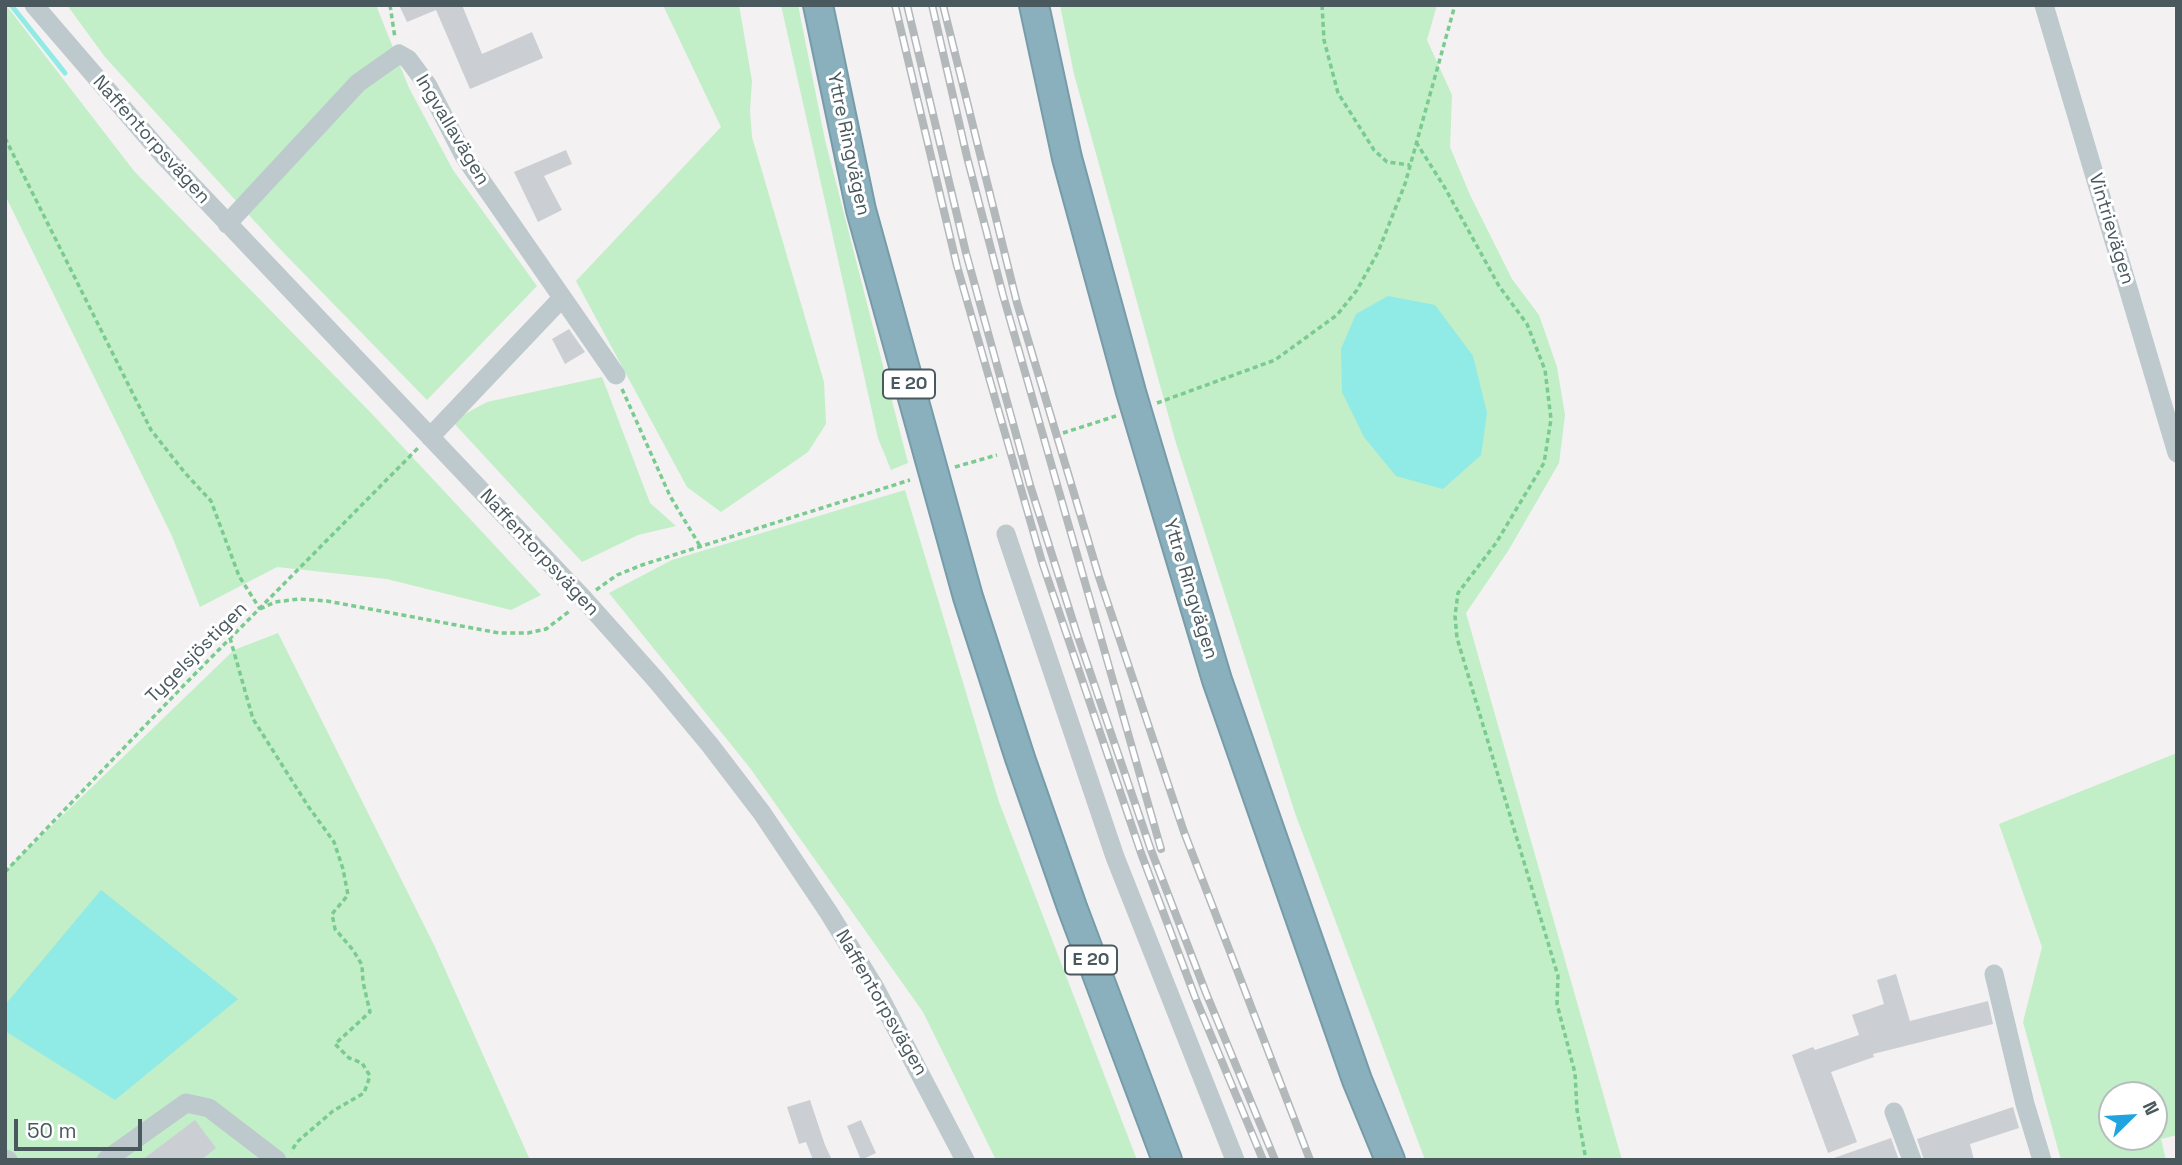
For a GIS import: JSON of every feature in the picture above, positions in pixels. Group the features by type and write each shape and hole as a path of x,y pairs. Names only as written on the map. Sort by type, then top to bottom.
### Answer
{"highway":[{"name":"Yttre Ringvägen","path":"818,5 861,210 968,597 1072,907 1167,1160"},
{"name":"Yttre Ringvägen","path":"1034,5 1074,184 1131,391 1217,680 1357,1080 1390,1160"},
{"path":"1357,1080 1395,1160"}],"street":[{"name":"Naffentorpsvägen","path":"34,5 113,99 227,224 583,598 656,680 762,813 829,913 875,988 965,1160"},
{"name":"Vintrievägen","path":"2045,5 2177,453"},
{"path":"227,224 358,83 399,54"},
{"name":"Ingvallavägen","path":"399,54 408,60 428,86 464,156 616,375"},
{"path":"430,436 562,298"},
{"path":"1006,534 1115,857 1235,1160"},
{"path":"1994,974 2025,1104 2042,1160"},
{"path":"106,1160 186,1103 209,1108 276,1160"},
{"path":"1894,1112 1912,1160"}],"path":[{"path":"390,5 390,17 399,54"},
{"path":"1322,5 1324,40 1338,93 1374,150 1387,162 1410,166"},
{"path":"1152,405 1275,360 1337,315 1357,290 1378,252 1405,184 1455,5"},
{"path":"5,138 151,430 211,501 239,576 260,609 430,436"},
{"path":"1416,142 1499,286 1527,324 1545,370 1551,419 1544,463 1496,543 1458,593 1455,616 1457,638 1558,976 1557,1004 1575,1073 1577,1110 1586,1160"},
{"path":"616,375 670,496 700,546"},
{"path":"1063,433 1121,414"},
{"path":"944,470 997,455"},
{"name":"Tygelsjöstigen","path":"5,872 230,638 260,609 275,602 299,599 327,601 499,633 528,633 546,629 564,617 583,598 617,575 910,480"},
{"path":"230,638 253,719 334,842 348,895 332,914 335,929 362,965 370,1012 335,1044 349,1058 362,1063 370,1076 364,1093 333,1111 296,1142 287,1160"}],"green space":[{"path":"6,5 134,171 373,415 541,595 511,610 387,579 277,567 200,607 172,536 5,195"},
{"path":"67,5 376,5 409,88 453,170 537,286 427,400 279,248 105,57"},
{"path":"663,5 739,5 752,81 752,137 824,382 826,424 808,452 721,512 687,487 576,281 721,127"},
{"path":"781,5 798,5 825,140 908,463 891,470 878,438"},
{"path":"1060,5 1437,5 1427,40 1452,95 1450,147 1470,195 1512,279 1539,315 1557,367 1565,415 1559,463 1508,551 1466,613 1622,1160 1425,1160 1295,813 1176,443 1074,74"},
{"path":"602,377 650,503 676,526 638,535 582,562 452,421 487,402"},
{"path":"905,490 999,802 1137,1160 996,1160 923,1012 750,768 609,593 672,560"},
{"path":"278,633 435,947 530,1160 5,1160 5,871 234,650"},
{"path":"2177,753 2177,1135 2168,1137 2168,1081 2098,1081 2098,1151 2164,1151 2166,1160 2061,1160 2023,1022 2042,947 1999,824"}],"water":[{"path":"1388,296 1435,305 1473,356 1487,413 1481,455 1443,489 1396,476 1364,437 1342,392 1341,349 1356,314"},
{"path":"101,890 238,999 115,1100 5,1031 5,1005"}],"building":[{"path":"399,5 462,5 482,54 532,32 543,58 470,89 436,10 407,22"},
{"path":"566,150 572,164 544,176 562,210 538,222 514,172"},
{"path":"569,329 585,352 565,364 552,339"},
{"path":"1896,974 1910,1021 1988,1001 1993,1024 1873,1054 1874,1057 1831,1072 1857,1142 1828,1153 1792,1055 1859,1035 1852,1015 1884,1004 1877,980"},
{"path":"810,1100 832,1160 813,1160 806,1142 799,1144 787,1107"},
{"path":"2013,1107 2019,1128 1970,1144 1974,1160 1924,1160 1917,1139"},
{"path":"195,1120 216,1148 201,1160 142,1160"},
{"path":"861,1120 876,1153 861,1160 847,1126"},
{"path":"1891,1138 1899,1160 1834,1160 1834,1158"}],"waterway":[{"path":"11,5 65,73"}],"railway":[{"path":"895,5 957,266 1042,562 1141,853 1195,997 1263,1160"},
{"path":"907,5 966,253 1030,485 1076,631 1151,850 1275,1160"},
{"path":"932,5 967,157 1003,295 1161,849"},
{"path":"943,5 1017,303 1099,577 1184,832 1310,1160"}]}
